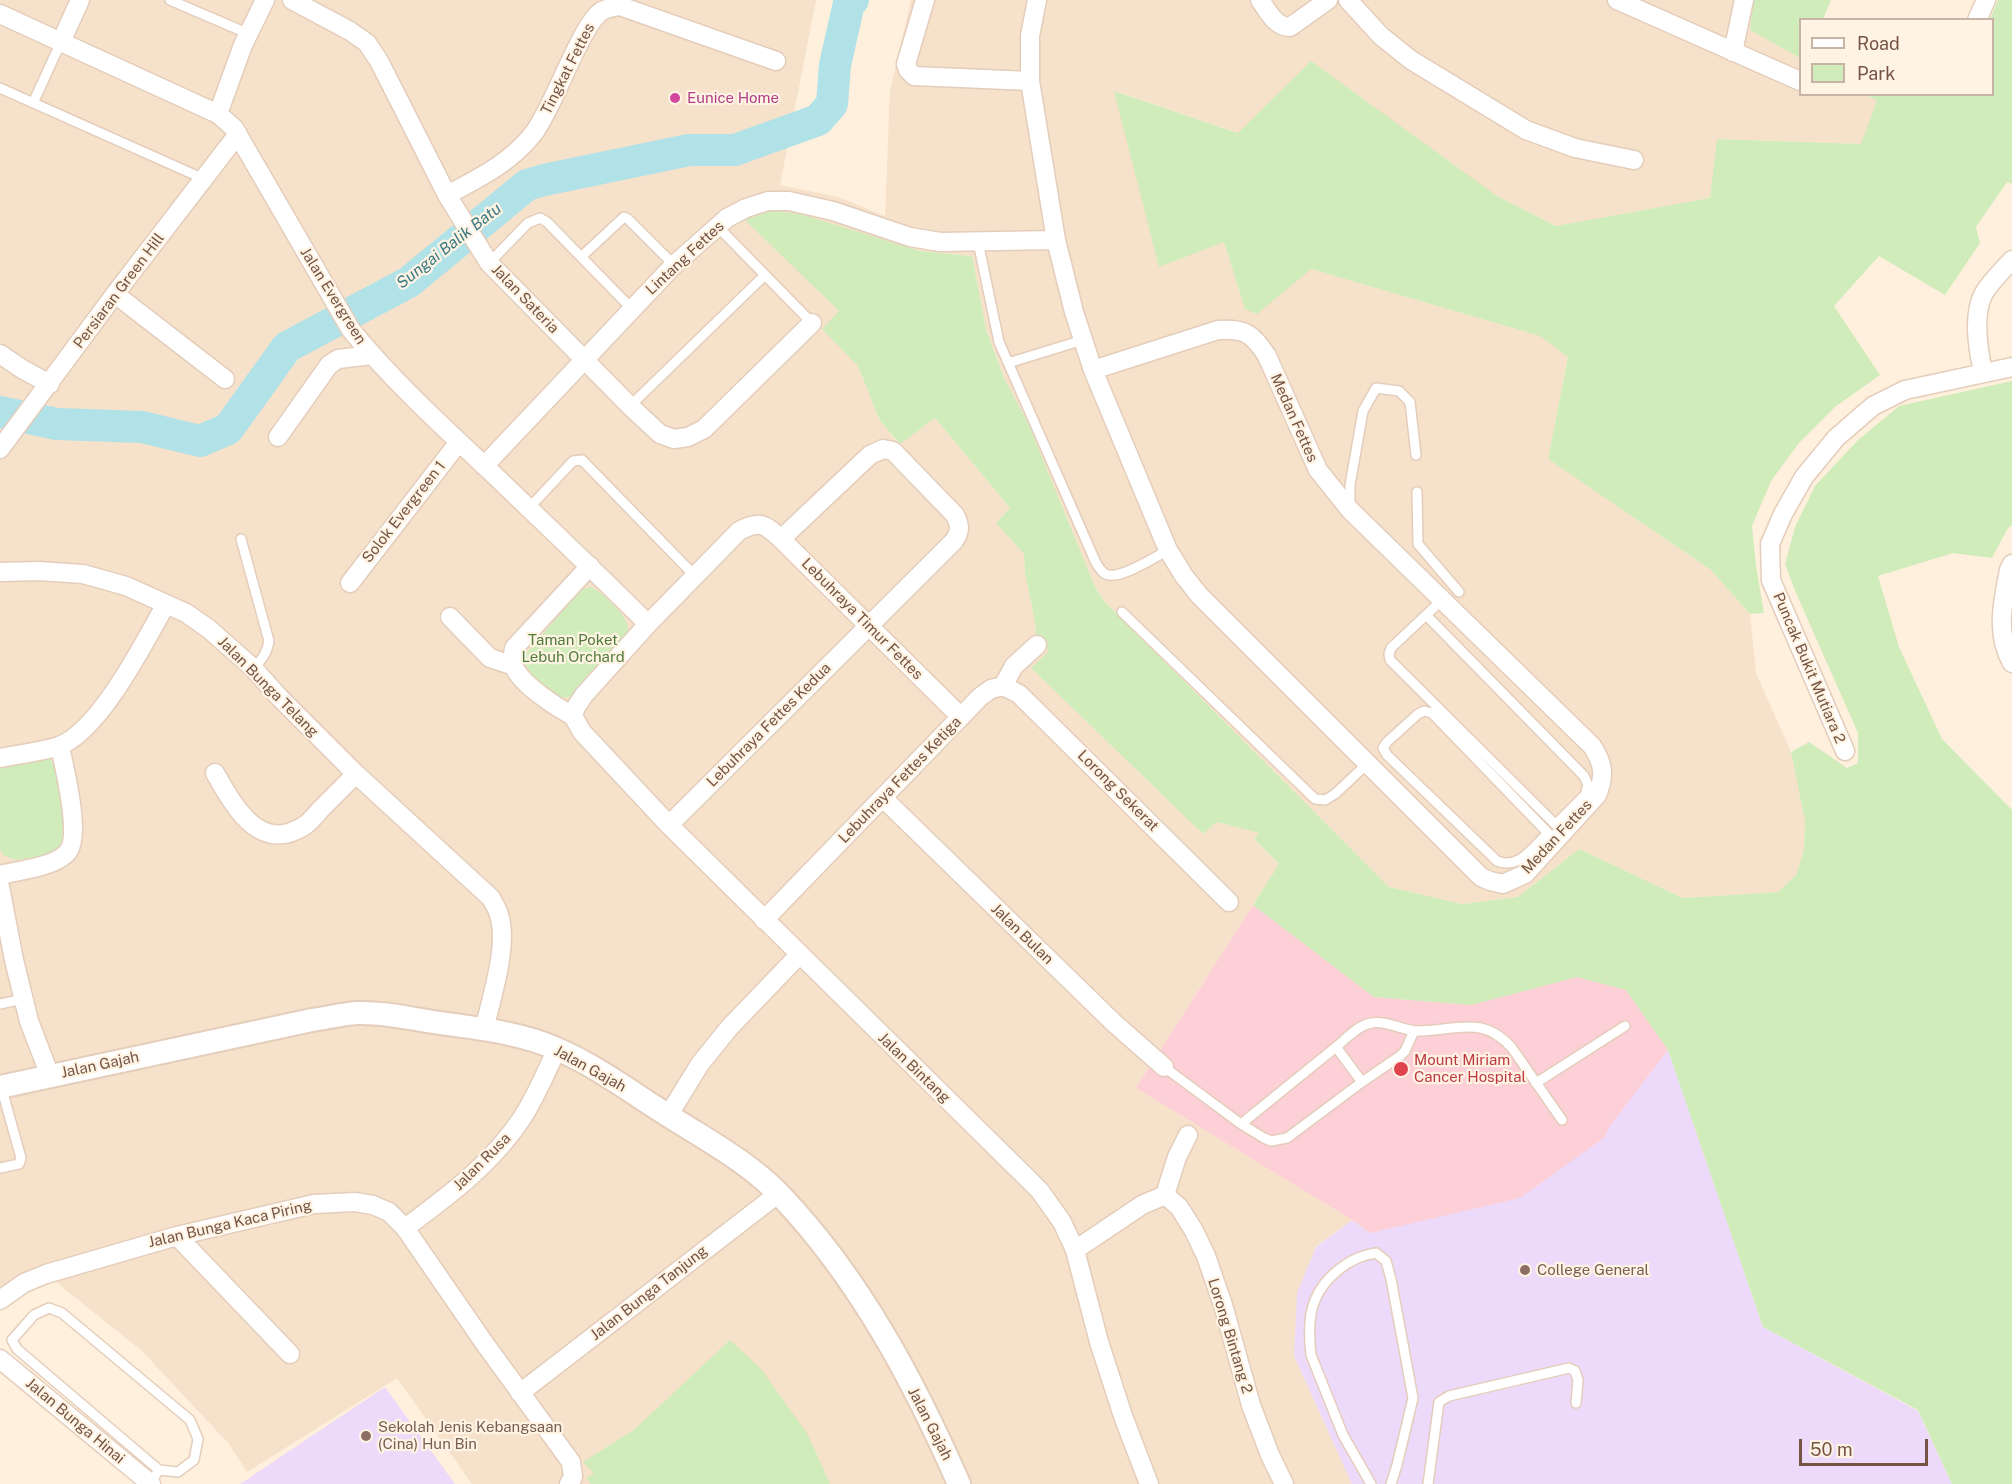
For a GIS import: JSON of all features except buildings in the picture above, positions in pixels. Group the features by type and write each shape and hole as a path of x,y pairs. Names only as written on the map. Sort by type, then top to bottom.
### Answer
{"street":[{"path":"62,42 80,0"},
{"path":"218,114 229,80 265,0"},
{"name":"Jalan Sateria","path":"291,0 350,31 367,43 379,61 447,195 489,263 660,434 674,439 688,437 704,429 812,323"},
{"path":"925,0 906,64 914,76 1030,81"},
{"name":"Medan Fettes","path":"1037,0 1030,36 1030,81 1056,240 1074,312 1093,370 1168,550 1199,595 1480,877 1503,884 1525,874 1560,829 1597,795 1603,775 1599,757 1592,746 1350,510 1318,470 1258,343 1248,334 1234,329 1218,330 1093,370"},
{"path":"1260,0 1275,21 1282,27 1290,27 1328,0"},
{"path":"1348,0 1381,36 1411,60 1526,130 1575,148 1634,160"},
{"path":"1617,0 1799,81"},
{"path":"1733,52 1744,0"},
{"path":"1978,18 1986,0"},
{"name":"Tingkat Fettes","path":"447,195 493,171 518,151 534,132 553,101 589,23 602,10 620,6 776,61"},
{"name":"Jalan Evergreen","path":"0,14 218,114 238,134 266,187 351,330 372,355 648,624"},
{"name":"Persiaran Green Hill","path":"0,449 13,427 45,390 115,294 238,134"},
{"name":"Lintang Fettes","path":"484,466 674,266 717,226 746,208 768,201 789,201 833,211 910,237 940,242 1056,240"},
{"path":"1983,372 1978,340 1978,314 1984,294 2012,260"},
{"path":"115,294 225,379"},
{"path":"0,354 22,369 45,390"},
{"path":"278,437 329,366 338,359 372,355"},
{"name":"Puncak Bukit Mutiara 2","path":"1845,751 1771,580 1770,544 1783,514 1804,477 1836,438 1873,406 1905,390 2012,367"},
{"name":"Solok Evergreen 1","path":"350,583 459,442"},
{"name":"Lebuhraya Fettes Kedua","path":"669,825 954,541 960,525 955,515 892,451 883,449 870,455 781,539"},
{"name":"Lebuhraya Timur Fettes","path":"695,576 739,531 759,524 767,526 961,717"},
{"path":"2012,564 2001,611 2001,626 2007,654 2012,663"},
{"path":"590,566 514,648 512,658 514,666 532,688 555,707 573,716 576,706 584,695 695,576"},
{"name":"Jalan Bunga Telang","path":"0,572 83,573 126,586 186,613 209,629 253,668 356,774 491,898 500,915 502,936 499,964 484,1030"},
{"path":"0,758 60,746 80,732 97,715 166,604"},
{"path":"450,617 490,658 514,666"},
{"name":"Lebuhraya Fettes Ketiga","path":"764,921 980,697 991,689 1003,686 1014,666 1037,645"},
{"name":"Lorong Sekerat","path":"1003,686 1019,694 1229,902"},
{"name":"Jalan Bintang","path":"573,716 582,732 669,825 1032,1183 1062,1222 1076,1250 1099,1342 1123,1416 1149,1484"},
{"path":"0,874 53,862 68,853 74,842 74,827 60,746"},
{"path":"215,773 244,817 262,833 275,836 290,833 305,826 356,774"},
{"name":"Jalan Bulan","path":"883,798 1114,1023 1164,1067"},
{"path":"0,887 23,999 50,1076"},
{"path":"668,1116 700,1064 729,1028 799,955"},
{"name":"Jalan Gajah","path":"1,1087 312,1020 356,1013 386,1015 484,1030 530,1039 557,1049 589,1065 734,1157 779,1193 827,1250 861,1296 904,1372 959,1484"},
{"name":"Jalan Rusa","path":"405,1228 451,1194 504,1143 523,1117 557,1049"},
{"path":"1076,1250 1142,1205 1165,1195 1177,1157 1188,1135"},
{"name":"Jalan Bunga Tanjung","path":"520,1393 779,1193"},
{"name":"Lorong Bintang 2","path":"1165,1195 1179,1207 1206,1256 1223,1305 1251,1405 1284,1484"},
{"name":"Jalan Bunga Kaca Piring","path":"0,1300 24,1283 46,1274 177,1236 314,1204 355,1202 373,1206 389,1212 405,1228 484,1344 571,1462 573,1477 569,1484"},
{"path":"177,1236 290,1354"},
{"name":"Jalan Bunga Hinai","path":"0,1359 153,1479"}],"lane":[{"path":"170,0 249,34"},
{"path":"33,103 62,42"},
{"path":"0,88 204,179"},
{"path":"581,257 624,217 674,266"},
{"path":"489,263 528,223 540,218 547,222 632,309"},
{"path":"717,226 812,323"},
{"path":"978,242 997,335 1096,563 1106,574 1112,576 1125,572 1168,550"},
{"path":"630,406 765,275"},
{"path":"1008,363 1083,340"},
{"path":"1350,510 1350,485 1363,411 1376,388 1399,391 1410,402 1416,455"},
{"path":"529,508 573,461 582,460 695,576"},
{"path":"1417,492 1418,544 1459,592"},
{"path":"241,539 269,641 267,652 253,668"},
{"path":"1427,616 1584,776 1588,785 1585,795 1560,829 1390,660 1391,648 1442,600"},
{"path":"1122,612 1315,799 1325,801 1366,764"},
{"path":"1424,711 1432,713 1548,833 1518,862 1505,865 1497,861 1438,802 1387,755 1383,748 1424,711"},
{"path":"1423,819 1438,802"},
{"path":"0,1004 23,999"},
{"path":"1241,1124 1355,1030 1373,1023 1414,1031 1477,1026 1488,1030 1504,1039 1562,1120"},
{"path":"1536,1083 1625,1026"},
{"path":"1164,1067 1241,1124 1271,1141 1287,1138 1401,1056 1414,1031"},
{"path":"1336,1047 1362,1082"},
{"path":"0,1168 19,1164 21,1158 1,1087"},
{"path":"1371,1484 1343,1435 1311,1355 1310,1344 1315,1300 1330,1278 1346,1264 1363,1254 1376,1253 1386,1261 1391,1279 1413,1398 1391,1484"},
{"path":"49,1308 62,1313 190,1420 198,1439 194,1460 178,1473 153,1479 17,1349 12,1340 33,1315 49,1308"},
{"path":"1428,1484 1439,1402 1449,1396 1569,1368 1575,1371 1578,1380 1576,1403"}],"shaded area":[{"path":"0,0 816,0 780,185 838,197 885,216 890,90 911,0 1753,0 1750,30 1799,57 1799,96 1869,96 1877,100 1862,144 1718,139 1710,198 1557,226 1497,196 1239,133 1115,91 1224,242 1245,308 1311,269 1540,336 1568,356 1548,459 1711,570 1750,614 1756,673 1791,752 1805,821 1804,850 1796,875 1778,892 1683,898 1579,849 1518,897 1462,904 1389,887 1104,601 1095,587 1029,425 1004,378 986,329 972,256 920,251 868,236 840,311 823,329 858,366 880,421 899,444 935,418 1010,508 996,523 1024,554 1036,636 1049,651 1032,669 1203,834 1217,822 1259,833 1254,839 1279,864 1136,1088 1352,1220 1315,1247 1294,1356 1352,1484 472,1484 397,1378 247,1472 229,1444 142,1351 46,1274 0,1300 0,418 5,413 0,412"},
{"name":"Mount Miriam Cancer Hospital","path":"1253,905 1374,997 1471,1005 1577,977 1626,990 1668,1050 1609,1127 1605,1137 1520,1198 1370,1233 1136,1088"},
{"name":"College General","path":"1668,1050 1763,1327 1918,1411 1952,1484 1352,1484 1294,1356 1297,1293 1316,1247 1352,1220 1370,1233 1605,1137 1608,1127"},
{"name":"Sekolah Jenis Kebangsaan (Cina) Hun Bin","path":"385,1387 455,1484 240,1484"}],"green space":[{"path":"1753,0 1831,0 1823,18 1799,18 1799,57 1750,30"},
{"path":"1998,0 2012,0 2012,184 2007,182 1976,227 1980,243 1945,295 1879,256 1834,306 1880,375 1835,407 1799,443 1771,481 1752,526 1764,613 1750,614 1711,570 1548,459 1568,357 1540,336 1311,269 1257,314 1245,309 1224,242 1159,267 1114,91 1238,133 1311,61 1497,196 1556,226 1710,198 1717,139 1861,144 1877,101 1869,96 1994,96 1994,18 1990,18"},
{"path":"771,210 804,215 920,251 972,256 986,329 1004,378 1029,425 1095,587 1104,601 1389,887 1462,904 1518,897 1579,849 1683,898 1778,892 1796,875 1804,850 1805,821 1791,752 1809,742 1847,768 1858,763 1858,733 1785,564 1795,527 1815,486 1857,441 1899,406 2012,381 2012,525 2008,528 1992,558 1953,553 1878,576 1899,647 1942,739 2012,810 2012,1484 1952,1484 1918,1410 1763,1327 1668,1050 1626,990 1577,977 1471,1005 1374,997 1253,905 1279,864 1254,839 1259,833 1217,822 1203,834 1031,668 1049,651 1036,636 1024,554 996,523 1010,508 935,418 900,444 880,421 858,366 822,329 839,311 745,220"},
{"name":"Taman Poket Lebuh Orchard","path":"591,587 601,593 617,609 628,626 627,631 624,638 576,694 562,697 531,673 524,662 524,656 581,589"},
{"path":"42,758 50,759 56,768 68,832 67,841 53,855 16,860 3,855 0,849 0,767"},
{"path":"730,1340 762,1370 808,1435 830,1484 591,1484 586,1478 594,1473 583,1462 635,1429"}],"waterway":[{"name":"Sungai Balik Batu","path":"0,412 57,424 142,427 200,441 228,429 287,347 409,282 527,185 689,150 735,150 818,120 832,104 835,65 849,3 853,0"}],"place":[{"name":"Eunice Home","path":"675,98"},
{"name":"Mount Miriam Cancer Hospital","path":"1401,1069"},
{"name":"College General","path":"1525,1270"},
{"name":"Sekolah Jenis Kebangsaan (Cina) Hun Bin","path":"366,1436"}]}
